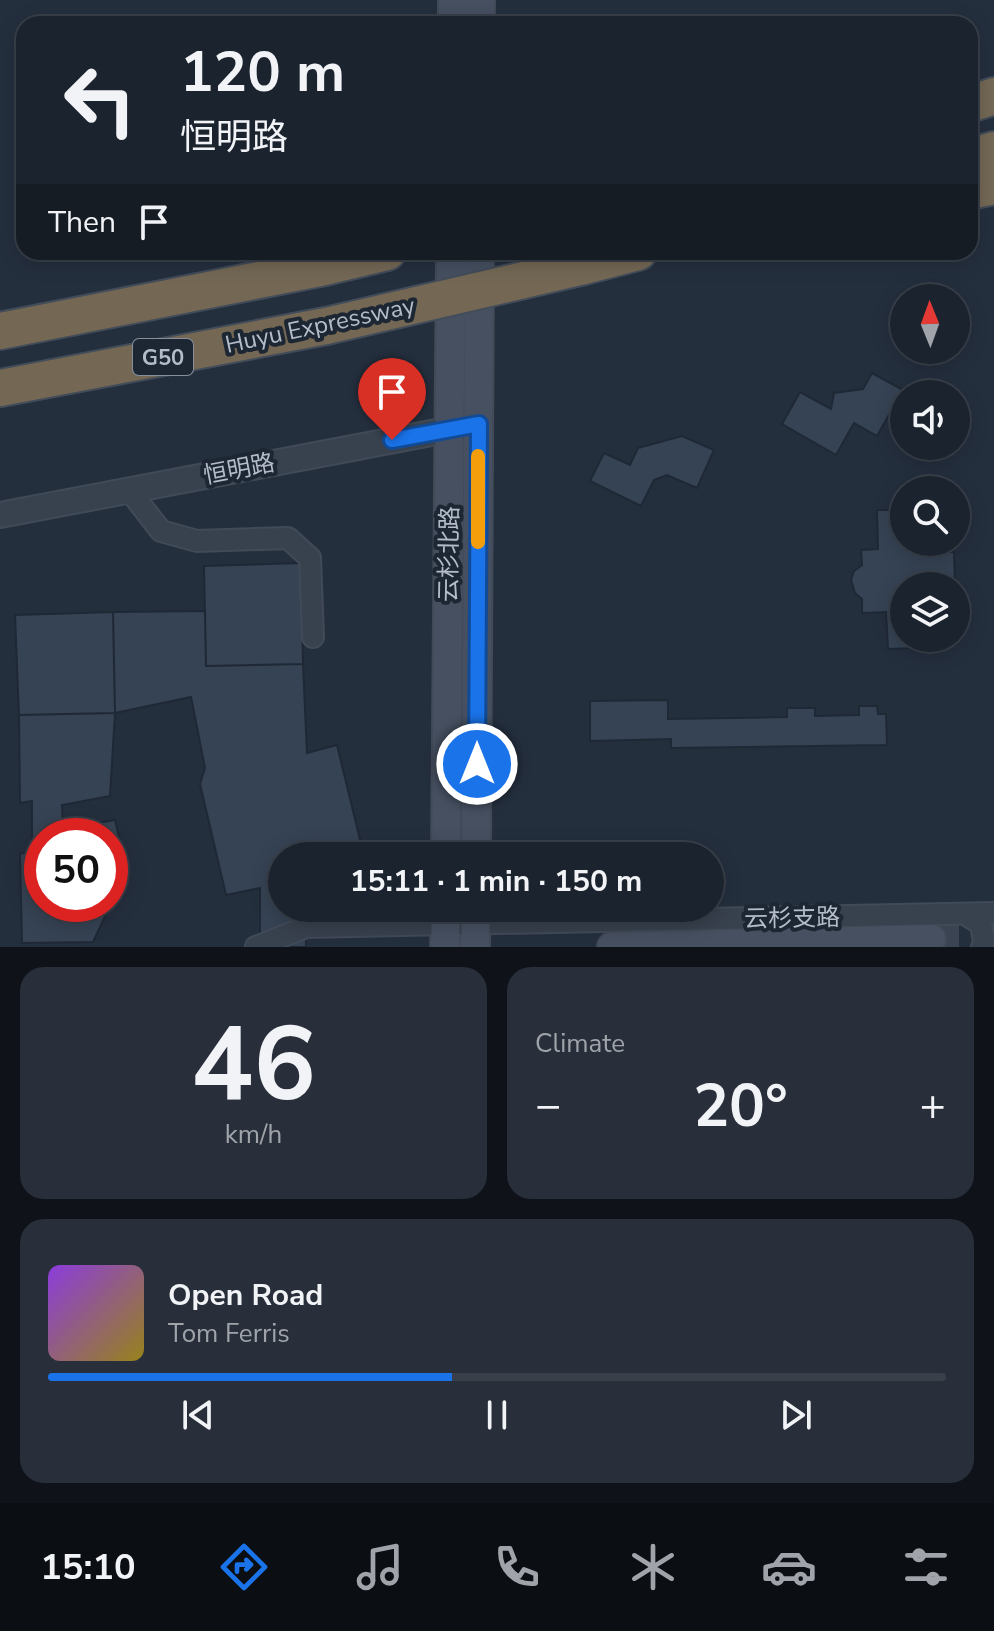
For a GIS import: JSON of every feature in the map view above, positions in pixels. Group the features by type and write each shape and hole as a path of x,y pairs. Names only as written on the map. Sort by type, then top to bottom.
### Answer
{"highway":[{"name":"G50","path":"0,331 354,260"},
{"name":"Huyu Expressway","path":"0,388 326,326 607,260"}],"main road":[{"name":"云杉北路","path":"446,842 451,260"},
{"name":"云杉北路","path":"476,842 479,260"},
{"path":"612,947 931,939"}],"street":[{"name":"恒明路","path":"0,515 479,424"},
{"path":"129,490 161,531 197,541 288,538 310,558 313,637"},
{"name":"云杉支路","path":"256,947 306,927 445,927 994,913"},
{"path":"965,914 981,924 982,947"}],"building":[{"path":"872,373 890,383 890,413 877,436 854,423 836,455 782,424 800,392 831,409 834,393 863,389"},
{"path":"682,436 714,450 697,488 667,475 654,480 641,506 590,481 604,453 630,465 638,448"},
{"path":"877,510 890,510 890,556 954,556 955,572 890,572 890,649 886,612 862,613 862,599 855,593 851,580 854,571 862,565 861,550 878,549"},
{"path":"301,563 303,664 206,666 204,566"},
{"path":"205,611 206,666 303,664 307,753 337,745 361,842 268,842 268,922 306,922 306,947 260,947 260,888 226,895 200,784 205,768 191,697 115,713 113,612"},
{"path":"113,612 115,713 19,715 15,615"},
{"path":"668,700 668,719 787,717 787,708 815,708 815,716 859,715 859,706 877,706 878,714 886,714 887,745 671,748 671,739 590,741 590,701"},
{"path":"115,713 110,796 62,805 63,818 32,818 32,801 20,803 19,715"},
{"path":"24,853 24,922 102,922 93,942 22,943 20,854"}],"tunnel":[{"path":"931,939 994,939"}],"slow traffic":[{"path":"478,456 478,542"}],"route":[{"path":"392,440 479,424 477,764"}]}
